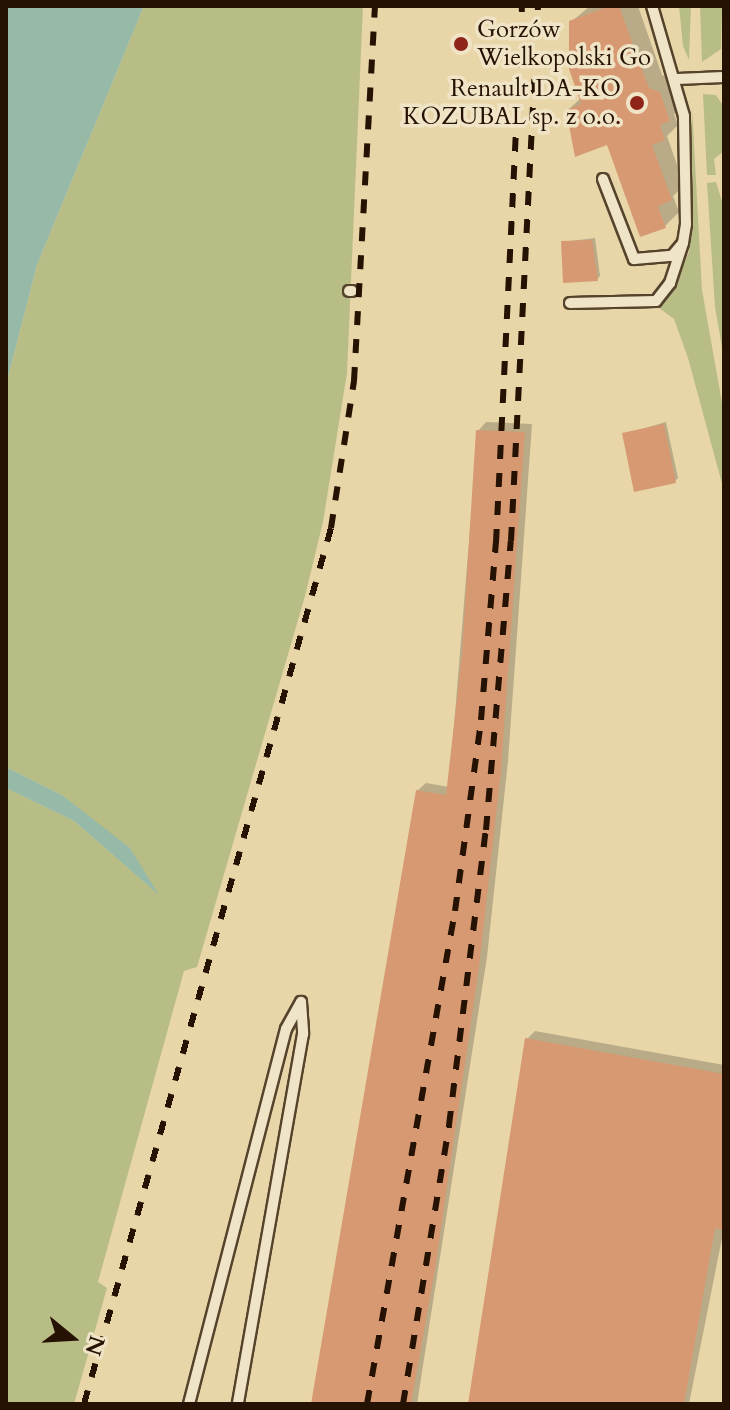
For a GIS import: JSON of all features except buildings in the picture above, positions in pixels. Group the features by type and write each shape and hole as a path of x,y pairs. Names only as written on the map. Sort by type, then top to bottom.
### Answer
{"lane":[{"path":"570,303 656,301 670,283 683,243 684,116 677,79 652,6"},
{"path":"677,79 724,77"},
{"path":"603,179 634,259 672,256 683,243"},
{"path":"189,1404 286,1029 301,1002 303,1034 238,1404"}],"green space":[{"path":"144,6 363,6 347,373 323,522 305,596 197,967 184,971 98,1282 107,1288 74,1404 6,1404 6,788 74,821 157,893 62,795 6,767 6,385 37,265"},
{"path":"679,6 691,6 689,60 683,46"},
{"path":"700,6 722,6 721,49 702,62"},
{"path":"703,94 716,95 724,107 724,151 714,159 716,175 707,175"},
{"path":"692,107 702,290 724,414 724,491 688,358 674,319 655,305 674,282 689,252"},
{"path":"716,182 724,208 724,359 715,307 707,183"}],"shaded area":[{"path":"6,6 144,6 37,265 6,385"},
{"path":"6,767 62,795 130,848 159,895 74,821 6,788"}],"railway":[{"path":"84,1404 331,528 354,381 375,6"},
{"path":"367,1404 455,911 481,720 496,543 522,6"},
{"path":"403,1404 449,1125 486,830 511,541 538,6"}],"place":[{"name":"Gorzów Wielkopolski Go","path":"461,44"},
{"name":"Renault DA-KO KOZUBAL sp. z o.o.","path":"637,103"}]}
